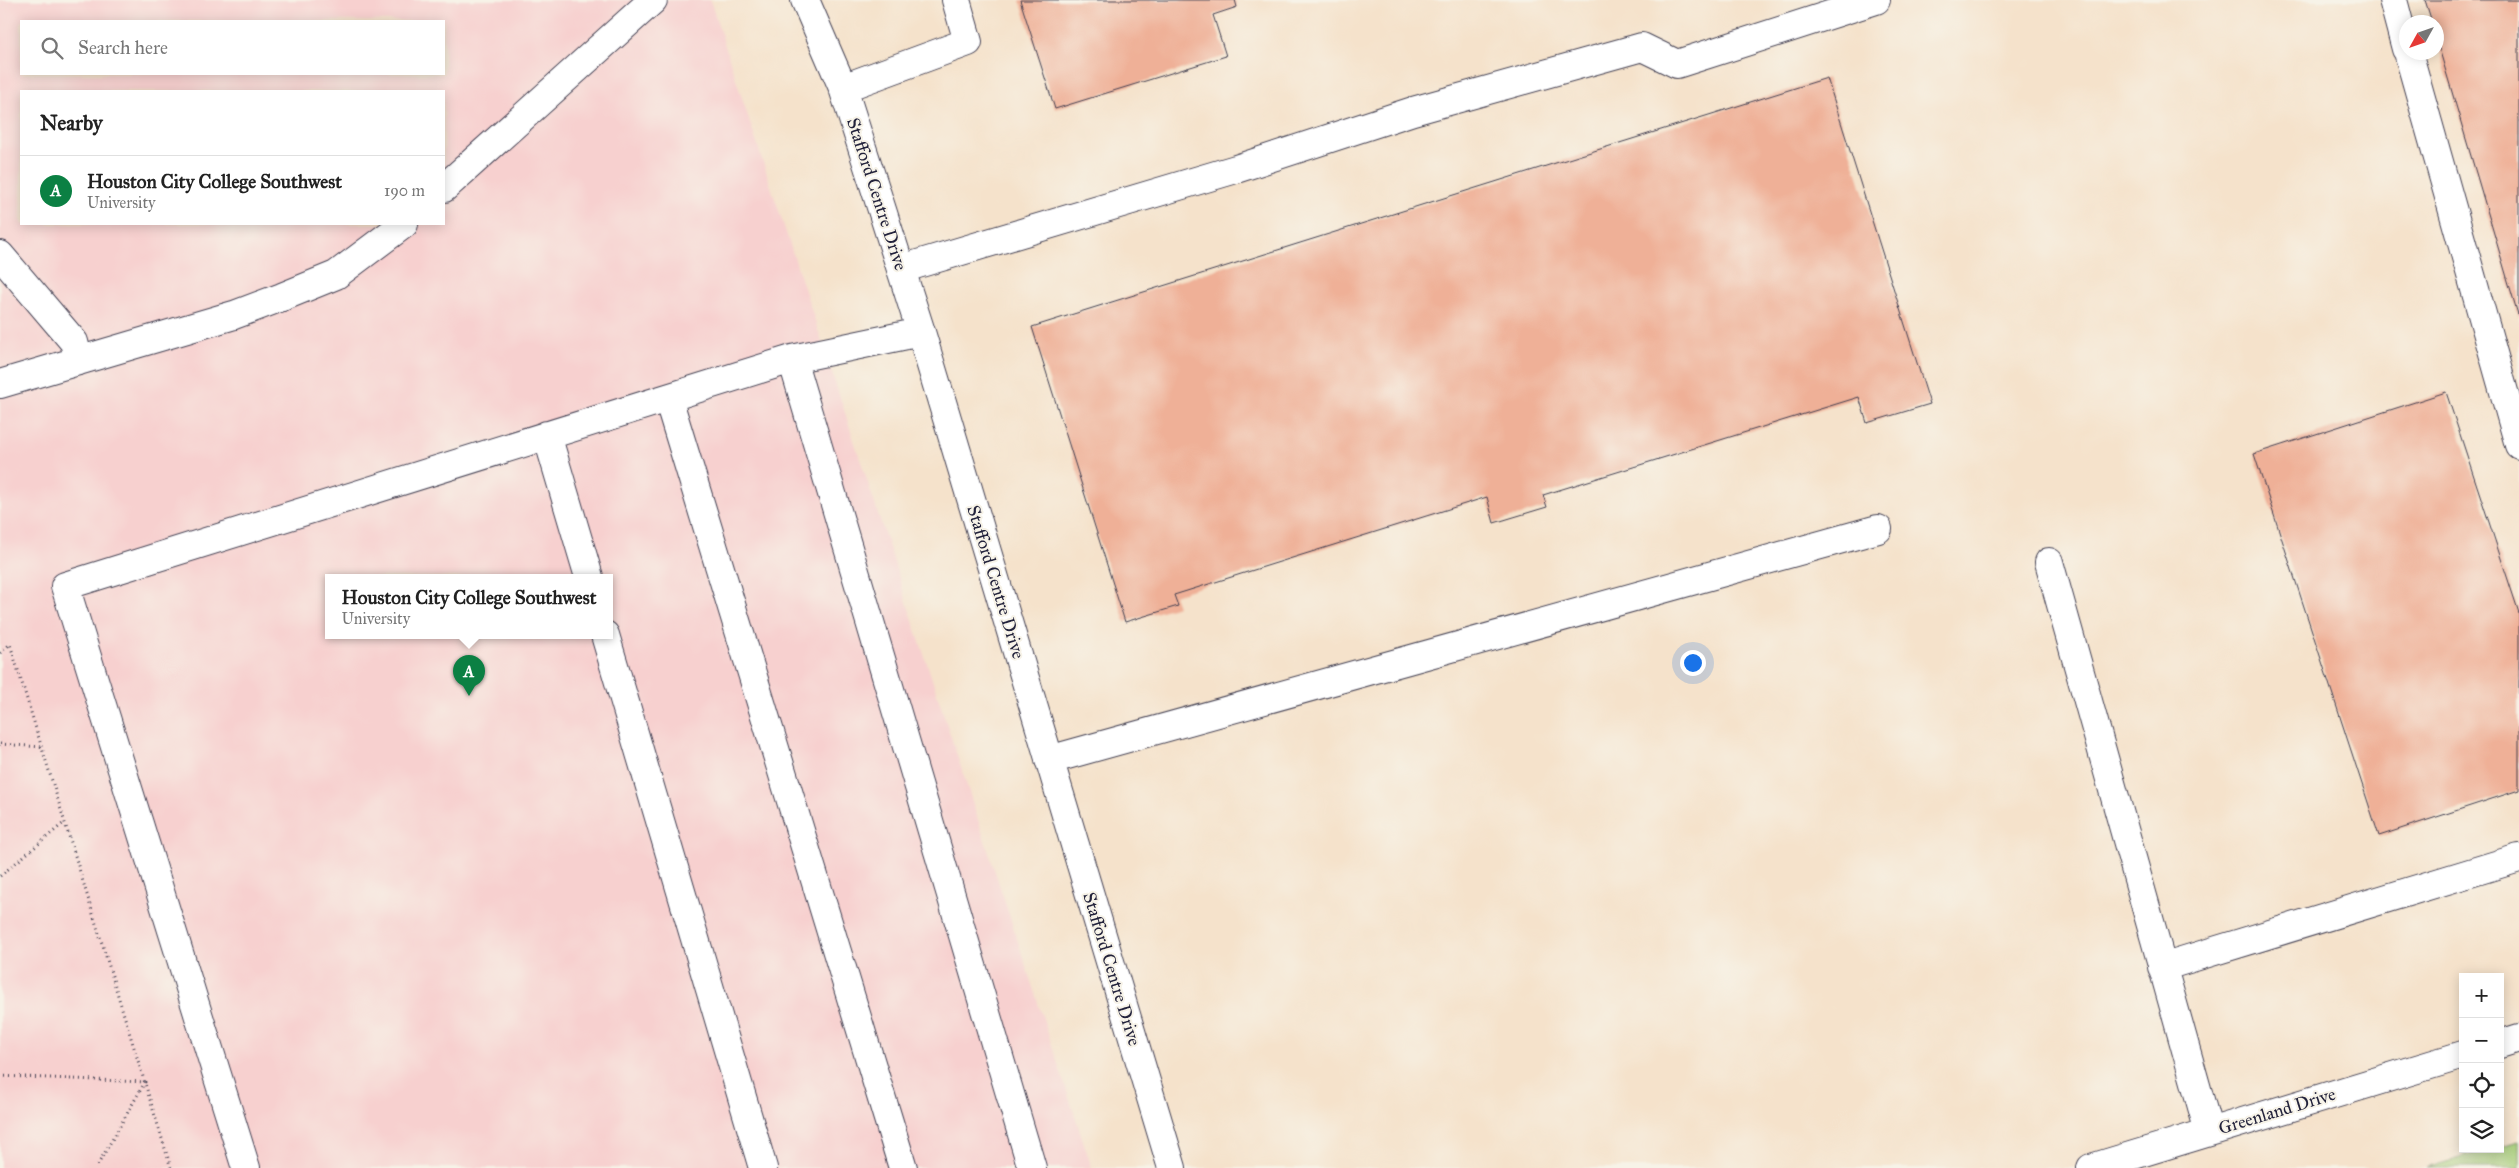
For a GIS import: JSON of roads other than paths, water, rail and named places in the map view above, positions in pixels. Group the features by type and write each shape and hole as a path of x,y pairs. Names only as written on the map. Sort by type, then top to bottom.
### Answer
{"street":[{"path":"445,187 653,0"},
{"name":"Stafford Centre Drive","path":"805,0 843,88 921,332 1172,1168"},
{"path":"843,88 968,42 956,0"},
{"path":"901,270 1227,172 1413,111 1642,47 1677,64 1876,0"},
{"path":"2393,0 2399,23"},
{"path":"2410,60 2519,445"},
{"path":"0,384 234,315 336,274 403,225"},
{"path":"0,255 74,342 78,361"},
{"path":"246,1168 65,586 792,359 921,332"},
{"path":"792,359 1032,1168"},
{"path":"668,398 903,1168"},
{"path":"547,435 587,574"},
{"path":"1049,760 1878,530"},
{"path":"2049,562 2209,1132"},
{"path":"607,639 763,1168"},
{"path":"2162,967 2519,858"},
{"path":"2504,1043 2519,1038"},
{"name":"Greenland Drive","path":"2091,1168 2459,1056"}],"place":[{"name":"Houston City College Southwest","path":"469,696"}]}
